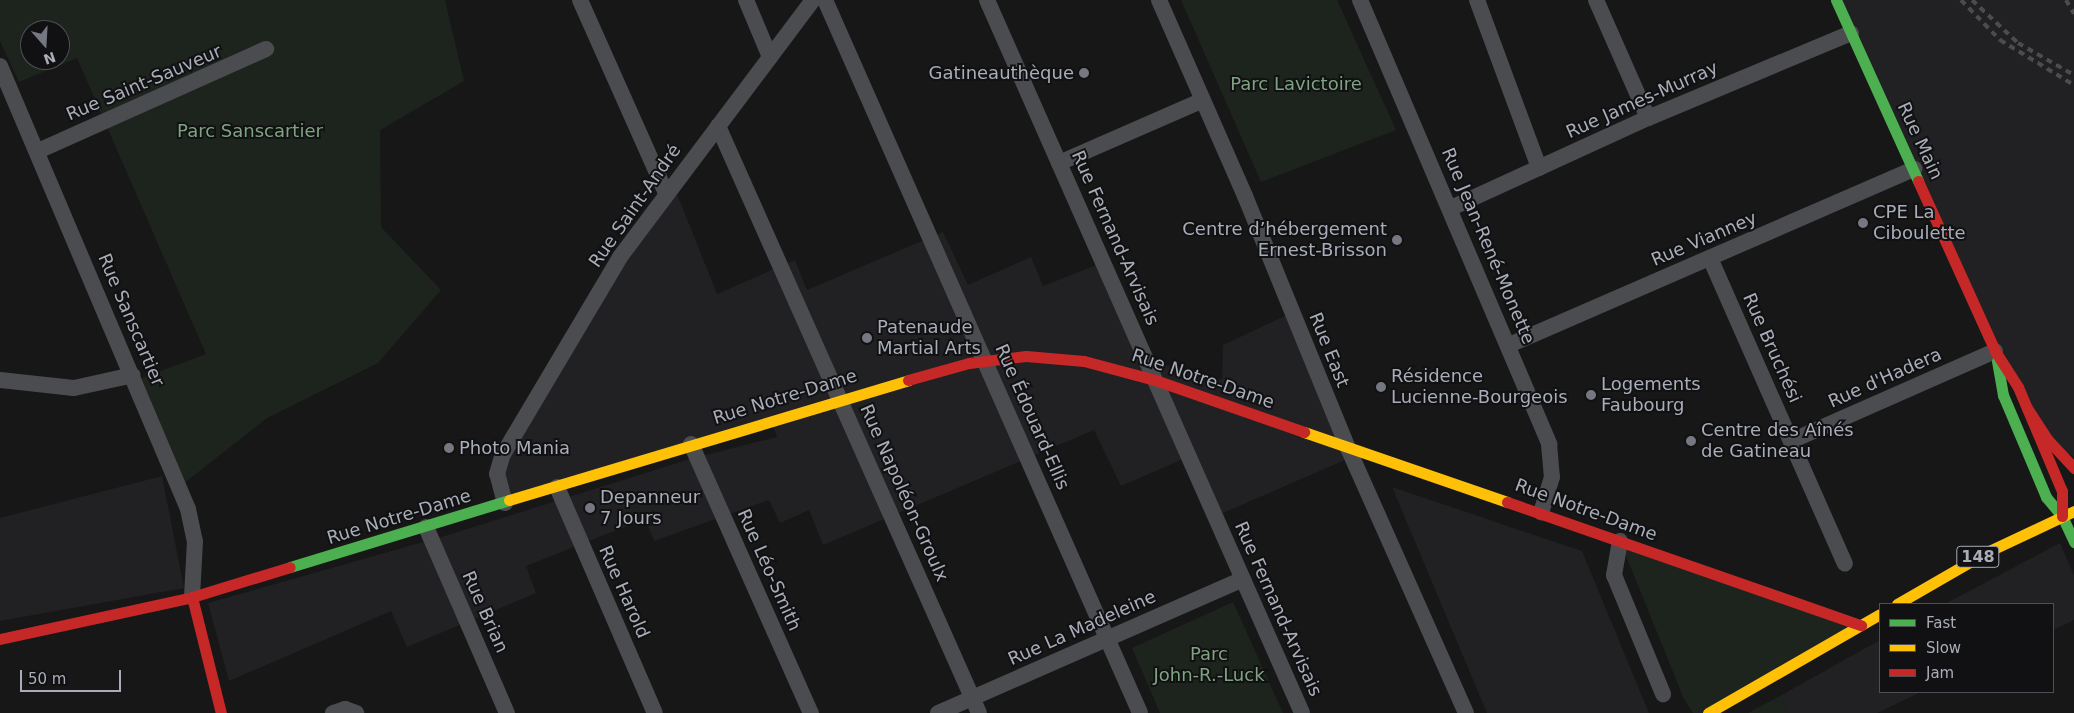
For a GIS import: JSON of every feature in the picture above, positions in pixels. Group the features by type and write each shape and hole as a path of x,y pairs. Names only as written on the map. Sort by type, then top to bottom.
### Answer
{"street":[{"path":"580,0 666,193"},
{"path":"746,0 770,56"},
{"name":"Rue Saint-André","path":"505,503 497,474 502,456 620,257 666,193 813,0"},
{"name":"Rue Édouard-Ellis","path":"825,0 1140,713"},
{"name":"Rue Fernand-Arvisais","path":"987,0 1302,713"},
{"name":"Rue East","path":"1159,0 1203,100 1348,448 1466,713"},
{"name":"Rue Jean-René-Monette","path":"1360,0 1509,345 1552,456 1550,491 1541,512"},
{"path":"1477,0 1539,168"},
{"path":"1596,0 1648,118"},
{"name":"Rue Main","path":"1836,0 1995,351 2018,387 2062,491 2062,516"},
{"name":"Rue James-Murray","path":"1451,208 1648,118 1851,33"},
{"name":"Rue Saint-Sauveur","path":"38,151 266,49"},
{"name":"Rue Sanscartier","path":"0,66 38,151 188,509 195,541 192,597"},
{"path":"1059,163 1203,100"},
{"name":"Rue Napoléon-Groulx","path":"718,126 841,398 979,713"},
{"name":"Rue Vianney","path":"1509,345 1914,169"},
{"name":"Rue Bruchési","path":"1710,258 1845,564"},
{"name":"Rue Main","path":"1995,351 2003,395 2046,497 2062,516 2074,542"},
{"name":"Rue d'Hadera","path":"1791,441 1995,351"},
{"name":"Rue Notre-Dame","path":"0,640 192,597 505,503 841,398 985,360 1063,358 1104,365 1155,380 1348,448 1541,512 1620,542 1861,625"},
{"path":"0,380 74,388 132,375"},
{"path":"2027,408 2047,439 2074,468"},
{"name":"Rue Léo-Smith","path":"691,444 811,713"},
{"name":"Rue Harold","path":"557,487 655,713"},
{"name":"148","path":"1899,603 1987,552 2074,511"},
{"name":"Rue Brian","path":"426,527 507,713"},
{"path":"1620,542 1614,575 1663,694"},
{"name":"Rue La Madeleine","path":"938,713 1243,579"},
{"path":"192,597 221,713"},
{"path":"1708,713 1879,615"},
{"path":"333,713 345,709 356,713"}],"shaded area":[{"path":"1838,0 2074,0 2074,457 2043,440"},
{"path":"677,194 717,294 795,260 807,290 943,232 968,285 1031,257 1043,286 1107,261 1153,362 1222,380 1223,345 1289,314 1345,460 1216,516 1190,456 1121,486 1094,430 823,545 809,510 780,523 769,500 654,541 645,519 526,566 536,593 407,647 391,611 229,681 208,603 448,535 690,459 777,437 771,420 505,503 497,474 620,257"},
{"path":"162,476 184,588 0,621 0,518"},
{"path":"1392,487 1582,551 1649,713 1487,713"},
{"path":"2060,543 2074,575 2074,620 2054,630 2054,603 1947,603"},
{"path":"1879,641 1879,693 1919,693 1877,713 1788,713 1780,696"}],"green space":[{"name":"Parc Sanscartier","path":"0,0 445,0 464,81 380,130 381,227 441,290 378,363 267,418 183,484 137,380 206,354 77,58 70,61 70,20 20,20 20,70 48,70 19,82 0,41"},
{"name":"Parc Lavictoire","path":"1181,0 1337,0 1396,130 1261,182"},
{"path":"1620,541 1861,625 1708,713 1693,713 1684,699"},
{"name":"Parc John-R.-Luck","path":"1233,602 1283,713 1160,713 1132,648"},
{"path":"1780,696 1788,713 1748,713"}],"railway":[{"path":"1961,0 2000,40 2074,85"},
{"path":"1972,0 2018,43 2074,75"},
{"path":"2066,0 2074,14"}],"traffic: fast":[{"path":"1836,0 1918,181"},
{"path":"1997,361 2003,395 2046,497 2062,516 2074,542"},
{"path":"290,567 509,500"}],"traffic: slow":[{"path":"509,500 908,380"},
{"path":"1304,432 1507,502"},
{"path":"1899,603 1987,552 2074,511"},
{"path":"1708,713 1879,615"}],"traffic: jam":[{"path":"1918,181 1995,351 2018,387 2062,491 2062,516"},
{"path":"908,380 969,363 1026,356 1084,361 1155,380 1304,432"},
{"path":"2027,408 2047,439 2074,468"},
{"path":"1507,502 1861,625"},
{"path":"0,639 192,597 290,567"},
{"path":"192,597 221,713"}],"place":[{"name":"Gatineauthèque","path":"1084,73"},
{"name":"CPE La Ciboulette","path":"1863,223"},
{"name":"Centre d’hébergement Ernest-Brisson","path":"1397,240"},
{"name":"Patenaude Martial Arts","path":"867,338"},
{"name":"Résidence Lucienne-Bourgeois","path":"1381,387"},
{"name":"Logements Faubourg","path":"1591,395"},
{"name":"Centre des Aînés de Gatineau","path":"1691,441"},
{"name":"Photo Mania","path":"449,448"},
{"name":"Depanneur 7 Jours","path":"590,508"}]}
